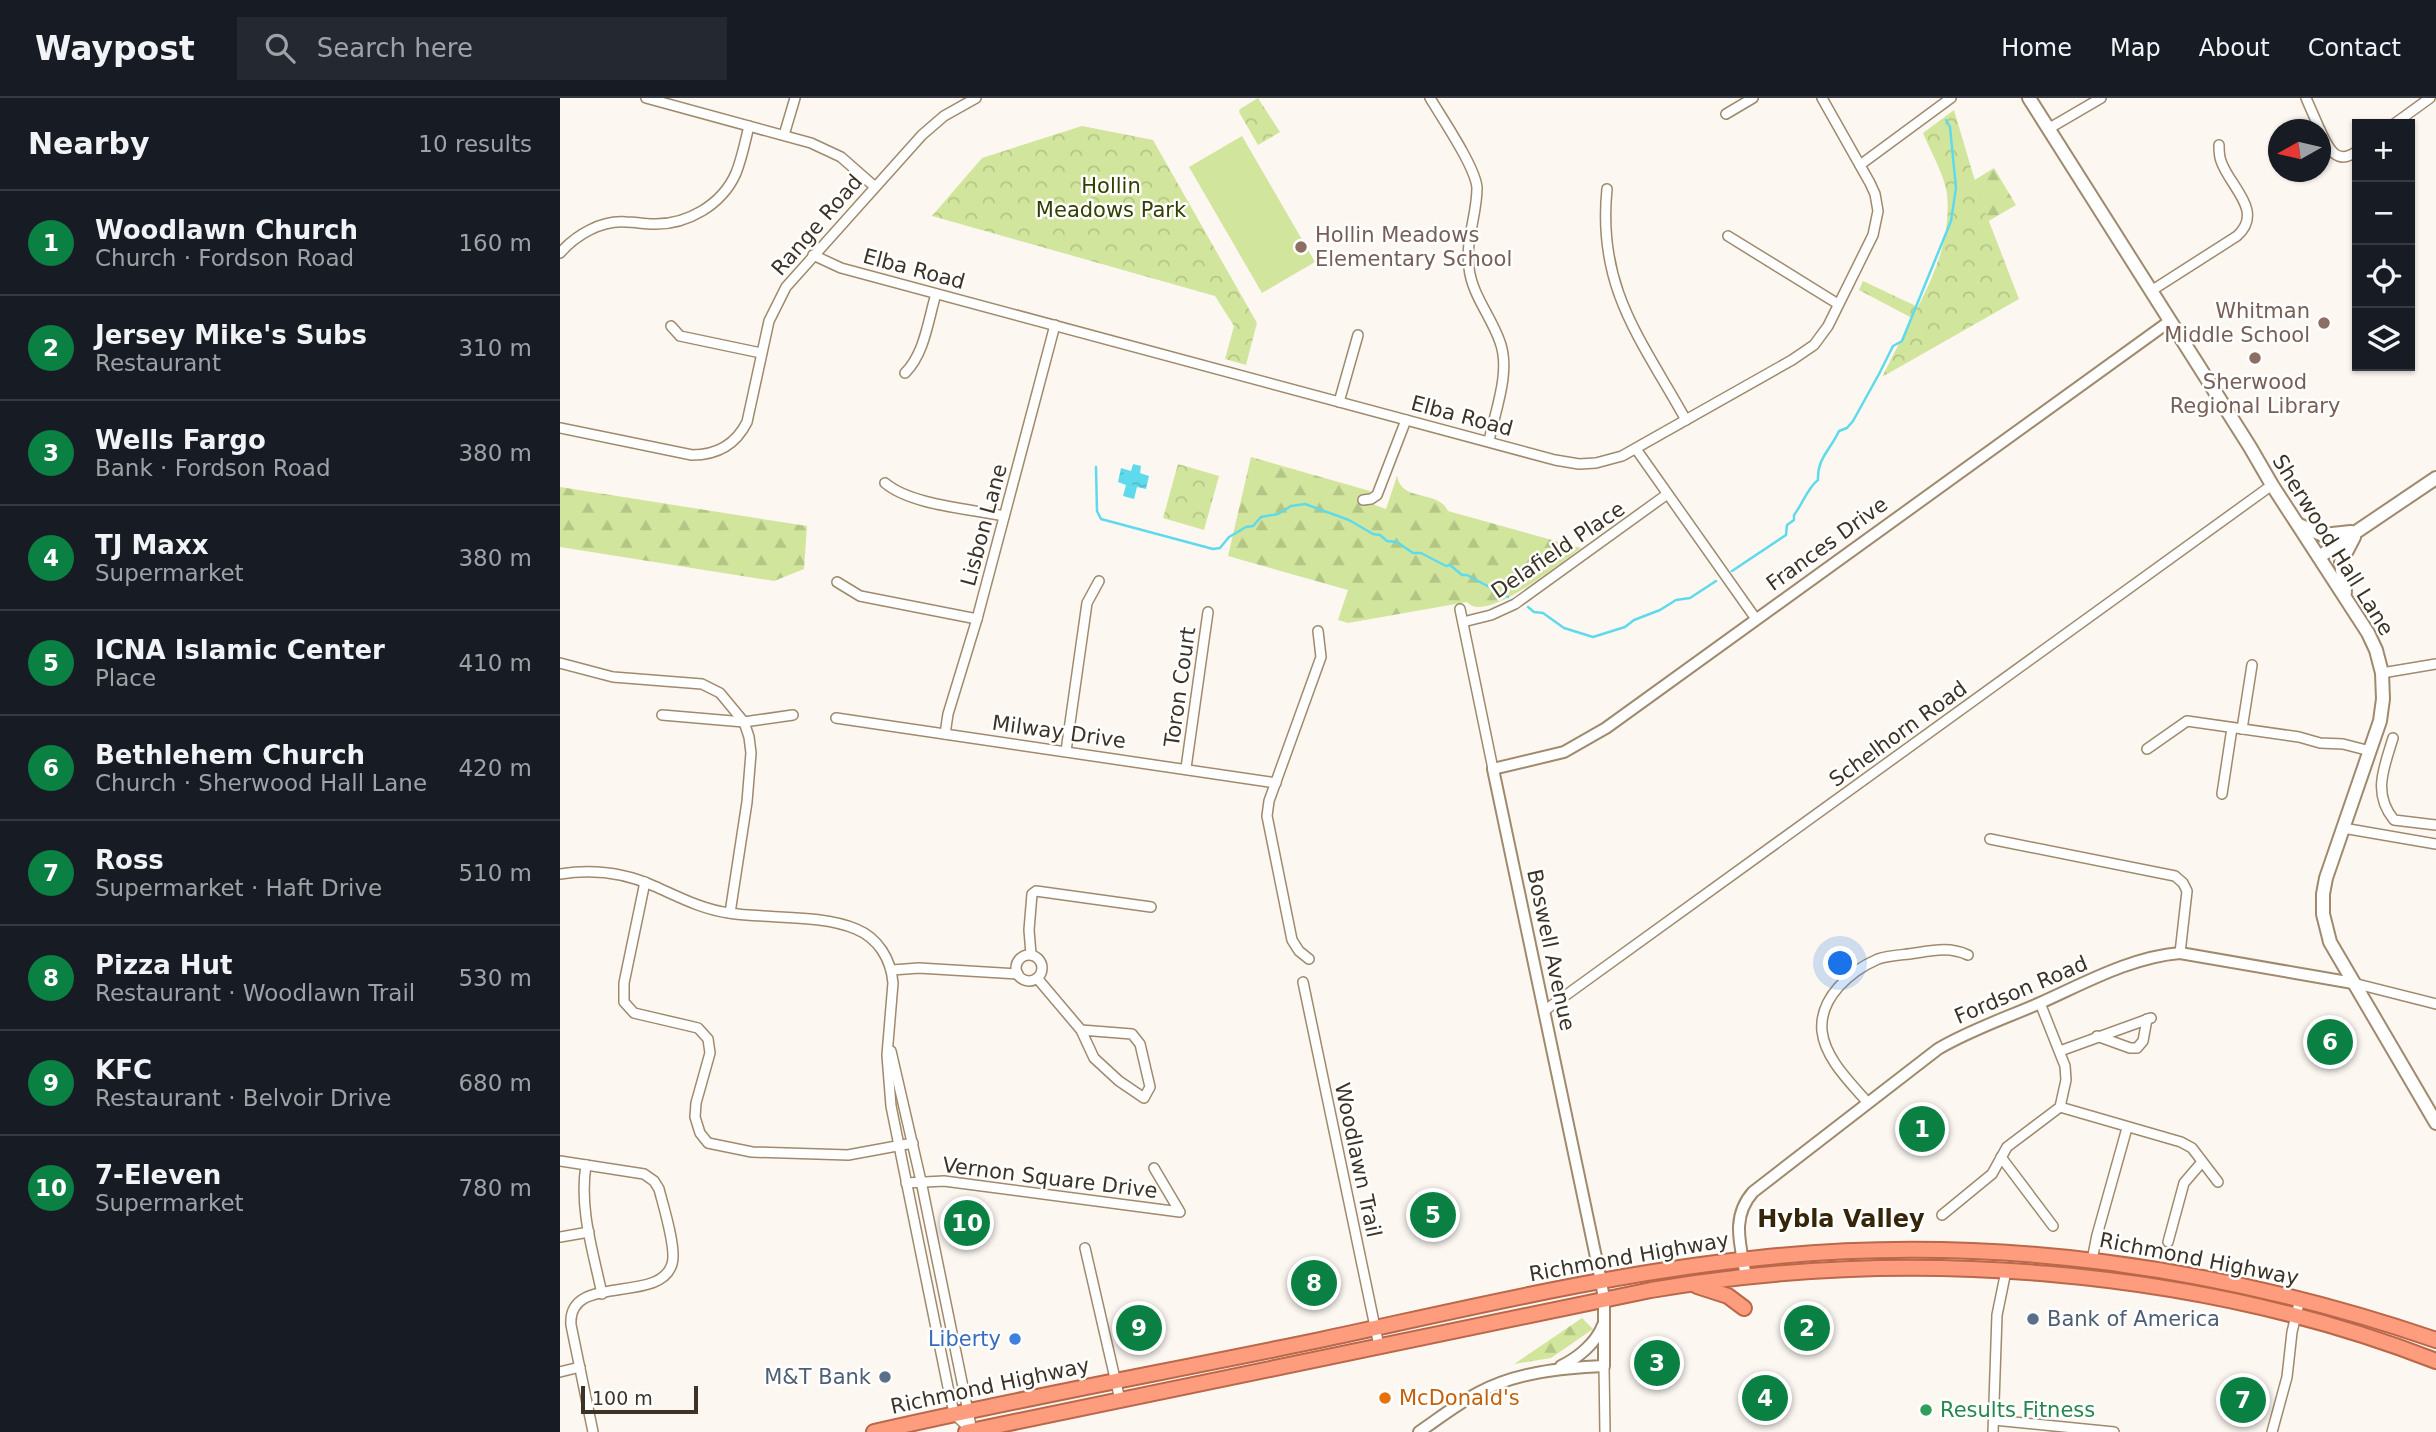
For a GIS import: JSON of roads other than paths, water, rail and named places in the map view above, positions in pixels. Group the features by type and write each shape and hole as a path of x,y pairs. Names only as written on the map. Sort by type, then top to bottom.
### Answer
{"highway":[{"name":"Richmond Highway","path":"874,1432 1601,1281 1743,1259 1822,1253 1932,1250 2092,1260 2215,1279 2301,1299 2436,1339"},
{"name":"Richmond Highway","path":"969,1431 1682,1284 1842,1270 2006,1271 2144,1286 2241,1302 2296,1316 2436,1361"},
{"path":"1682,1284 1716,1291 1730,1297 1744,1308"}],"main road":[{"name":"Sherwood Hall Lane","path":"2029,98 2372,640 2382,673 2382,711 2326,877 2323,914 2330,942 2436,1123"},
{"path":"2319,557 2436,478"},
{"path":"2299,526 2323,535 2358,530"},
{"path":"2346,597 2342,562 2346,548 2358,530"}],"street":[{"path":"646,98 811,142 849,164 874,186"},
{"path":"784,135 795,98"},
{"name":"Range Road","path":"560,428 692,455 720,450 735,440 746,425 761,353 776,304 792,277 932,125 976,98"},
{"path":"1430,98 1476,181 1469,269 1477,297 1500,341 1504,360 1503,377 1489,441"},
{"path":"1726,114 1754,98"},
{"name":"Elba Road","path":"813,255 841,268 1555,460 1579,464 1604,461 1636,449 1806,352 1823,334 1870,243 1878,220 1875,194 1822,98"},
{"path":"1860,165 1951,98"},
{"path":"2048,129 2101,98"},
{"path":"2306,98 2315,119"},
{"path":"2401,119 2430,98"},
{"path":"560,253 579,236 602,225 624,221 663,224 684,220 701,211 718,199 731,182 749,126"},
{"path":"2151,291 2237,236 2245,228 2247,208 2222,164 2219,145"},
{"path":"2331,150 2336,155 2347,157 2352,154"},
{"path":"1607,189 1605,212 1608,250 1618,295 1633,327 1686,419"},
{"path":"1728,236 1838,304"},
{"path":"905,373 920,350 936,294"},
{"name":"Frances Drive","path":"1493,769 1546,758 1582,744 2170,321"},
{"name":"Lisbon Lane","path":"945,734 948,714 977,619 1055,325"},
{"path":"671,326 680,335 761,353"},
{"path":"1339,402 1358,335"},
{"path":"1363,500 1377,495 1406,420"},
{"path":"1636,449 1756,619"},
{"path":"885,483 910,497 1004,516"},
{"name":"Schelhorn Road","path":"1544,1011 2272,485"},
{"name":"Delafield Place","path":"1463,622 1491,615 1515,604 1667,495"},
{"path":"1066,751 1087,603 1099,581"},
{"path":"837,582 860,596 977,619"},
{"name":"Boswell Avenue","path":"1460,608 1604,1299"},
{"name":"Toron Court","path":"1186,768 1208,612"},
{"path":"1309,959 1293,940 1267,816 1269,801 1321,657 1318,631"},
{"path":"560,663 613,677 702,684 720,693 744,722 751,753 747,802 730,913"},
{"path":"2382,673 2436,664"},
{"path":"2222,794 2252,665"},
{"path":"662,715 744,722 793,715"},
{"name":"Milway Drive","path":"836,718 1276,783"},
{"path":"2147,749 2187,722 2299,737 2370,751"},
{"path":"2393,738 2379,781 2389,813 2394,820 2436,825"},
{"path":"2343,828 2436,844"},
{"path":"1990,839 2175,876 2187,891 2180,953"},
{"path":"560,874 614,874 645,882 695,905 730,913 793,918 856,929 876,943 892,970 888,1085 898,1146 961,1414 969,1431"},
{"path":"645,882 624,983 624,1002 634,1013 698,1028 709,1039 710,1053 696,1103 695,1118 700,1133 708,1143 752,1152 848,1155 913,1143"},
{"path":"1031,954 1029,930 1032,894 1036,891 1151,907"},
{"path":"1868,1103 1833,1059 1824,1041 1823,1016 1832,995 1853,975 1883,958 1944,949 1968,955"},
{"name":"Fordson Road","path":"1746,1277 1739,1218 1747,1199 1868,1103 1954,1040 2143,959 2180,953 2353,984 2436,1004"},
{"path":"1031,954 1036,956 1042,971 1037,978 1024,980 1018,974 1017,961 1031,954"},
{"path":"892,970 919,968 1018,974"},
{"path":"1037,978 1081,1030 1094,1058 1119,1081 1144,1098 1150,1087 1140,1044 1132,1034 1081,1030"},
{"name":"Woodlawn Trail","path":"1303,982 1379,1346"},
{"path":"1942,1215 1992,1174 2007,1147 2060,1107 2066,1080 2065,1066 2040,1003"},
{"path":"2060,1051 2097,1036 2149,1018 2143,1041 2137,1048 2097,1036"},
{"path":"888,1039 921,1181 961,1414"},
{"path":"2060,1107 2181,1142 2192,1149 2218,1182"},
{"path":"2092,1260 2096,1235 2127,1128"},
{"path":"2001,1157 2053,1226"},
{"path":"560,1161 644,1174 654,1181 659,1189 673,1253 669,1270 659,1280 584,1298 572,1312 571,1325 593,1432"},
{"path":"2168,1242 2184,1183 2202,1162"},
{"path":"586,1166 583,1195 602,1294"},
{"name":"Vernon Square Drive","path":"906,1183 944,1181 1180,1212 1154,1168"},
{"path":"560,1237 589,1232"},
{"path":"1086,1248 1119,1400"},
{"path":"1993,1432 1997,1315 2006,1271"},
{"path":"1604,1299 1605,1432"},
{"path":"2272,1432 2287,1377 2292,1332 2301,1299"},
{"path":"1553,1370 1581,1353 1600,1333 1604,1322"},
{"path":"1419,1432 1486,1389 1511,1379 1553,1370 1604,1366"},
{"path":"560,1372 580,1367"},
{"path":"1994,1420 2115,1432"}],"water":[{"path":"1133,464 1141,466 1140,473 1149,476 1146,489 1137,487 1134,499 1123,496 1126,485 1118,482 1121,468 1131,471"}],"waterway":[{"path":"1732,571 1786,535 1787,525 1794,520 1794,515 1818,480 1825,454 1839,431 1847,428 1853,421 1893,346 1902,341 1951,221 1956,188 1950,127 1946,120"},
{"path":"1096,467 1097,511 1101,519 1213,549 1220,548 1229,537 1253,526 1261,517 1305,504 1349,520 1387,541 1397,542 1413,553 1421,553 1446,566 1450,565 1462,575 1467,575 1508,597"},
{"path":"1528,607 1534,612 1543,613 1564,628 1593,637 1625,627 1676,600 1690,598 1716,581"}],"place":[{"name":"Hollin Meadows Elementary School","path":"1301,247"},
{"name":"Whitman Middle School","path":"2324,323"},
{"name":"Sherwood Regional Library","path":"2255,358"},
{"name":"Bethlehem Church","path":"2330,1042"},
{"name":"Woodlawn Church","path":"1922,1129"},
{"name":"ICNA Islamic Center","path":"1433,1215"},
{"name":"7-Eleven","path":"967,1223"},
{"name":"Pizza Hut","path":"1314,1283"},
{"name":"Bank of America","path":"2033,1319"},
{"name":"KFC","path":"1139,1328"},
{"name":"Jersey Mike's Subs","path":"1807,1328"},
{"name":"Liberty","path":"1015,1339"},
{"name":"Wells Fargo","path":"1657,1363"},
{"name":"M&T Bank","path":"885,1377"},
{"name":"McDonald's","path":"1385,1398"},
{"name":"TJ Maxx","path":"1765,1398"},
{"name":"Ross","path":"2243,1400"},
{"name":"Results Fitness","path":"1926,1410"}],"district":[{"name":"Hybla Valley","path":"1841,1219"}],"park label":[{"name":"Hollin Meadows Park","path":"1111,198"}]}
